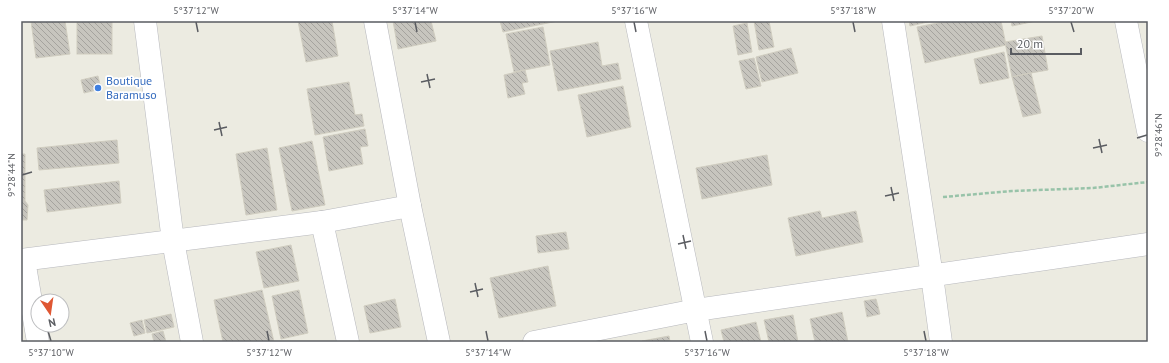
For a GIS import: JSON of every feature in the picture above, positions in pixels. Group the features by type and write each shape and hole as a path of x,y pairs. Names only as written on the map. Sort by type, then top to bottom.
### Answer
{"street":[{"path":"145,21 173,241 192,342"},
{"path":"375,21 410,206 439,342"},
{"path":"636,21 702,342"},
{"path":"893,21 941,342"},
{"path":"1126,21 1148,131"},
{"path":"38,342 23,260 322,222 410,206"},
{"path":"322,222 348,342"},
{"path":"534,342 696,310 1148,244"}],"path":[{"path":"920,201 1012,190 1093,188 1148,182"}],"building":[{"path":"31,21 65,21 70,54 36,58"},
{"path":"77,21 112,21 112,54 77,54"},
{"path":"298,21 332,21 338,56 306,62"},
{"path":"393,21 431,21 436,41 398,49"},
{"path":"500,21 558,21 503,32"},
{"path":"754,21 769,21 774,47 759,50"},
{"path":"909,21 932,21 910,26"},
{"path":"948,21 1001,21 1006,45 925,63 917,27"},
{"path":"1011,21 1036,21 1012,26"},
{"path":"747,23 752,52 738,55 733,26"},
{"path":"543,27 550,65 514,72 506,34"},
{"path":"1042,36 1048,70 1012,77 1005,42"},
{"path":"598,42 602,66 618,63 621,79 558,91 550,51"},
{"path":"791,48 798,73 762,82 756,57"},
{"path":"1004,52 1009,78 980,84 974,59"},
{"path":"754,58 761,86 746,89 739,61"},
{"path":"525,70 528,82 522,83 525,94 508,98 504,75"},
{"path":"1031,73 1041,113 1023,117 1012,77"},
{"path":"98,76 101,89 84,93 81,80"},
{"path":"349,82 355,115 362,114 364,126 315,135 307,89"},
{"path":"623,86 631,127 587,137 578,95"},
{"path":"365,129 368,146 360,147 363,164 329,171 323,137"},
{"path":"117,140 119,163 39,170 37,148"},
{"path":"312,141 325,205 292,211 279,148"},
{"path":"267,148 277,210 246,215 236,154"},
{"path":"21,154 25,154 25,201 28,205 27,220 21,220"},
{"path":"767,155 772,185 702,199 696,168"},
{"path":"119,181 121,203 47,212 44,190"},
{"path":"820,211 822,218 856,211 863,242 796,256 788,218"},
{"path":"566,232 569,249 538,253 536,236"},
{"path":"291,245 299,281 264,288 256,252"},
{"path":"548,266 556,306 499,318 490,278"},
{"path":"262,290 274,342 223,342 214,300"},
{"path":"299,290 308,333 281,339 272,296"},
{"path":"395,299 401,327 370,333 364,306"},
{"path":"876,299 880,314 867,317 864,301"},
{"path":"842,312 848,342 815,342 810,319"},
{"path":"171,314 174,327 147,333 144,320"},
{"path":"793,315 798,342 769,342 764,320"},
{"path":"142,320 145,333 134,336 130,323"},
{"path":"756,322 761,342 724,342 721,330"},
{"path":"163,331 166,342 154,342 152,334"},
{"path":"669,336 670,342 642,342 642,341"}],"place":[{"name":"Boutique Baramuso","path":"98,88"}]}
